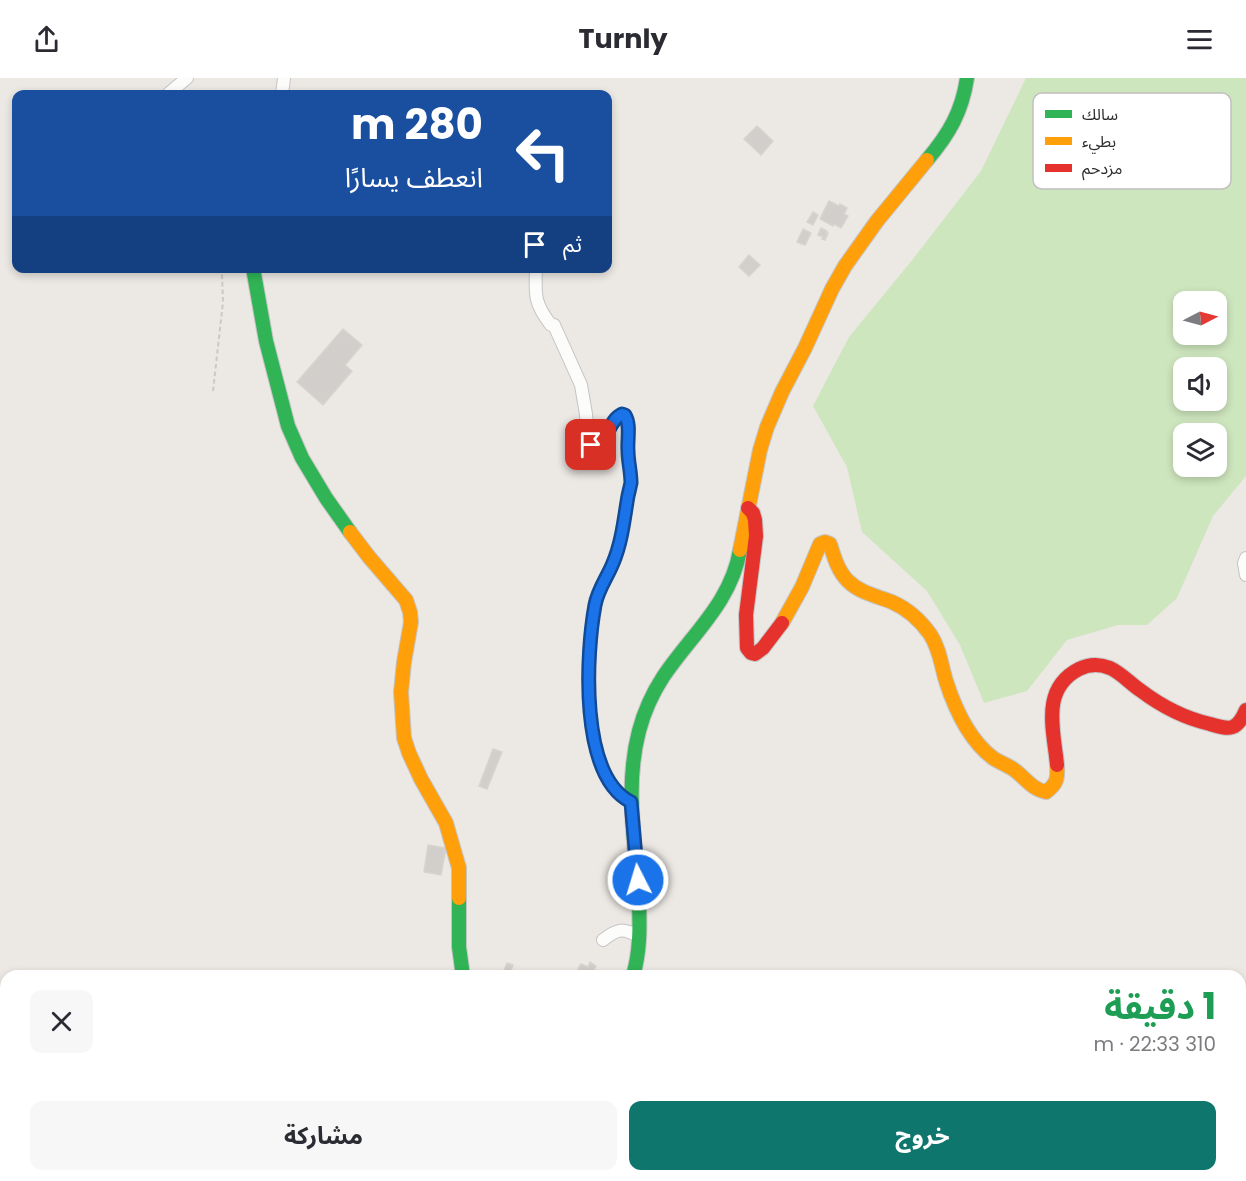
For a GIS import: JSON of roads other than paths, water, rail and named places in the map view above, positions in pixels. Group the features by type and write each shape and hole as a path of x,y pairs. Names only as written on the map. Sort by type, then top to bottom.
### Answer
{"street":[{"path":"173,90 187,78"},
{"path":"634,970 640,937 631,802 636,748 647,707 656,687 723,598 734,576 756,459 770,419 832,286 854,252 946,136 966,90 967,78"},
{"path":"254,273 266,341 288,426 302,458 342,521 406,600 410,612 411,622 401,692 404,738 421,779 446,824 454,847 459,868 459,947 462,970"},
{"path":"535,273 534,285 537,303 551,325 554,325 581,385 588,443 594,446 602,443 615,418 619,415 625,415 629,424 627,449 631,483 622,534 613,564 601,586 595,604 588,668 590,715 598,756 609,781 622,798 631,802"},
{"path":"747,506 753,513 756,536 746,615 747,648 750,653 755,654 763,650 790,608 816,557 820,544 825,542 830,544 837,565 846,579 856,588 901,606 928,631 937,645 945,679 966,728 991,756 1014,770 1039,792 1046,792 1054,786 1058,774 1050,709 1054,695 1062,682 1085,666 1108,666 1158,703 1195,720 1231,729 1241,723 1246,710"},
{"path":"1246,558 1244,563 1246,575"},
{"path":"603,940 620,930 640,937"}]}
